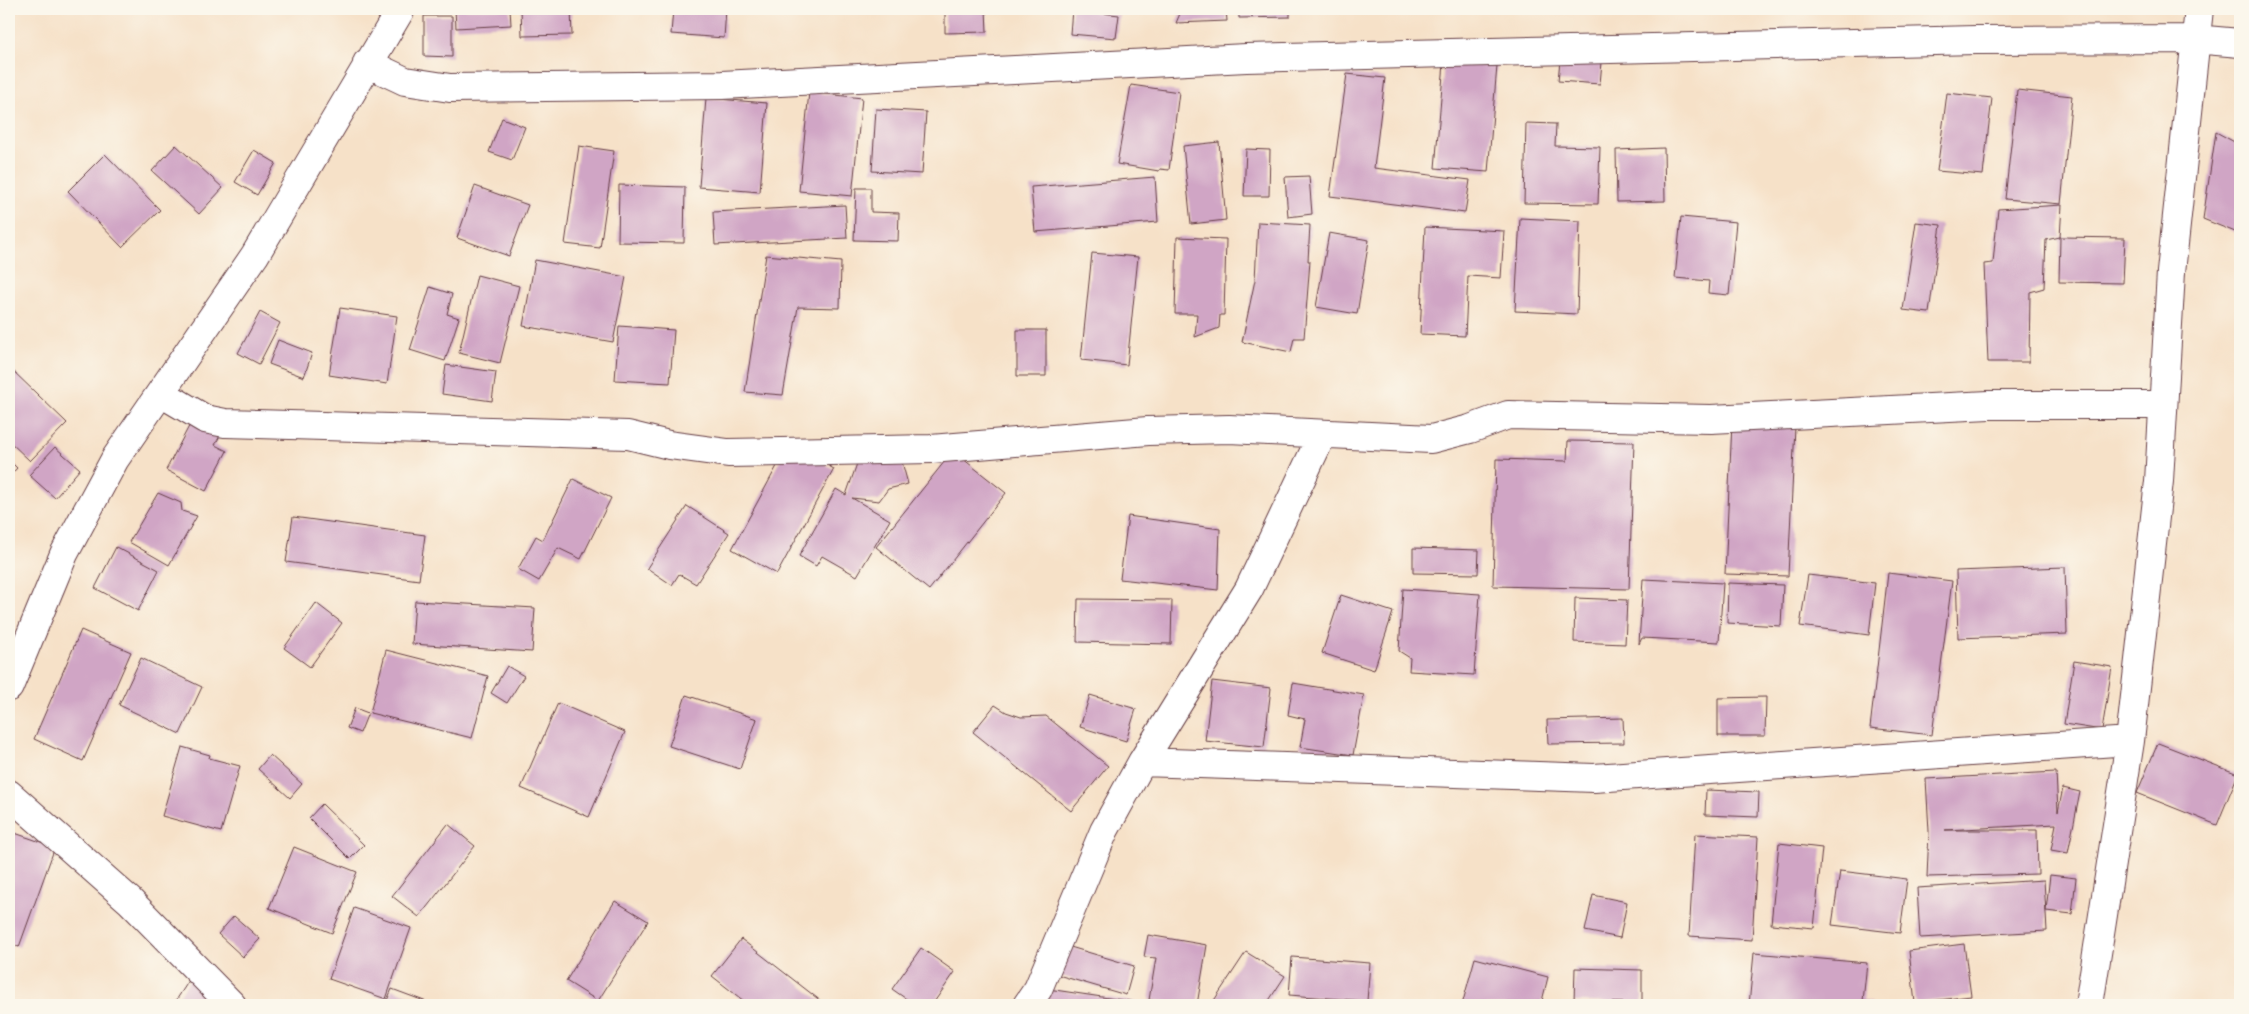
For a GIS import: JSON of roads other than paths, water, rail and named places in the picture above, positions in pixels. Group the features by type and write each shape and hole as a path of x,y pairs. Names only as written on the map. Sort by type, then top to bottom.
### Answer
{"street":[{"path":"9,687 64,554 115,458 255,255 367,63 401,9"},
{"path":"2088,1005 2130,741 2159,481 2171,272 2194,39 2199,9"},
{"path":"367,63 405,81 450,88 722,85 1246,58 1976,40 2194,39 2240,42"},
{"path":"161,393 206,419 225,424 628,435 669,445 728,453 930,449 1148,431 1229,429 1322,435 1431,438 1470,429 1508,415 1711,419 1989,405 2163,405"},
{"path":"1027,1005 1038,989 1104,831 1142,762 1249,589 1322,435"},
{"path":"1142,762 1594,778 2130,741"},
{"path":"9,794 130,901 232,1005"}]}
